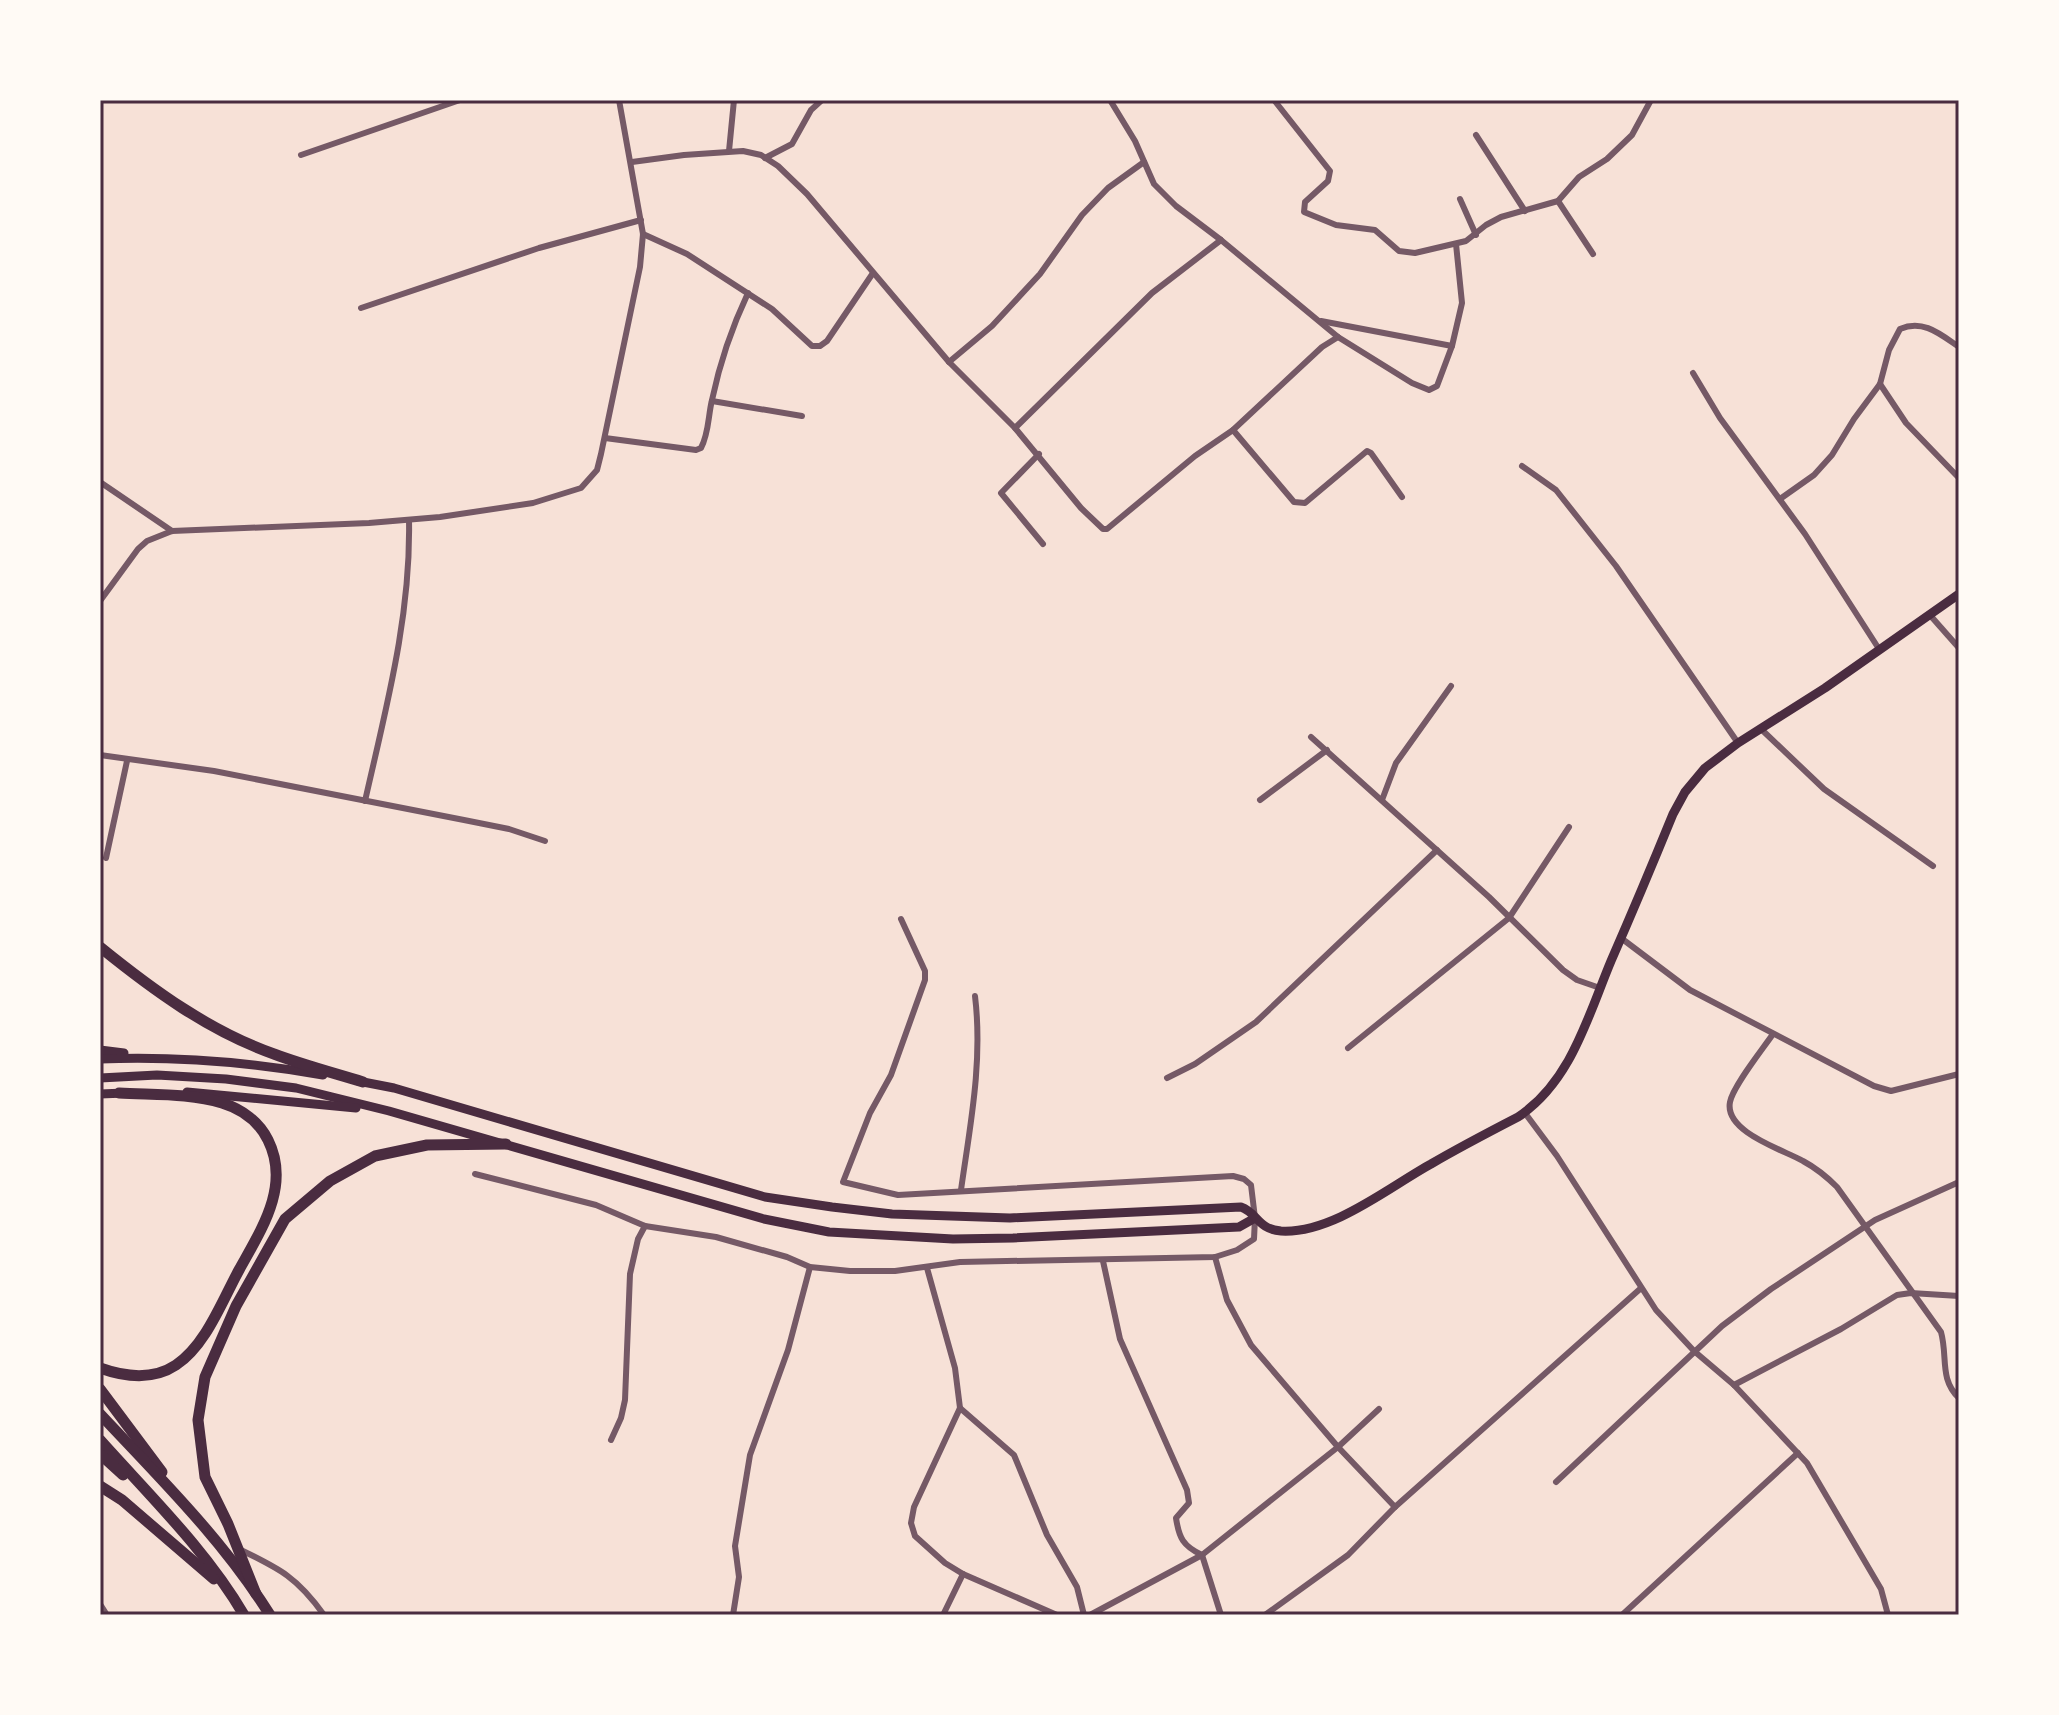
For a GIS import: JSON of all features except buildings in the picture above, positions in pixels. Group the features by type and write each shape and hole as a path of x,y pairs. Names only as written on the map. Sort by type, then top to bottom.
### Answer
{"highway":[{"path":"100,947 196,1017 274,1054 363,1082"},
{"path":"100,1368 121,1376 159,1373 176,1365 191,1352 264,1225 274,1199 277,1177 275,1153 262,1129 243,1112 222,1103 195,1098 119,1093"},
{"path":"256,1594 205,1477 198,1420 205,1377 236,1306 285,1219 330,1181 375,1156 427,1145 506,1144"},
{"path":"100,1389 270,1615"},
{"path":"100,1414 193,1514"},
{"path":"100,1440 178,1526 244,1615"},
{"path":"100,1454 178,1526"},
{"path":"100,1486 122,1500 232,1595"}],"main road":[{"path":"100,1050 240,1063 394,1088 765,1197 832,1207 934,1217 1010,1218 1241,1207 1248,1209 1264,1228 1282,1231 1307,1228 1375,1198 1525,1113 1546,1091 1574,1052 1685,792 1705,768 1959,594"},
{"path":"100,1059 163,1056"},
{"path":"100,1078 157,1075 226,1079 296,1088 389,1111 764,1219 829,1232 953,1239 1013,1238 1239,1227 1255,1218"},
{"path":"100,1094 180,1091 389,1111"}],"street":[{"path":"301,155 460,100"},
{"path":"100,601 138,549 147,541 172,531 409,520 518,506 581,488 597,470 640,267 643,234 619,100"},
{"path":"729,151 734,100"},
{"path":"765,158 792,144 811,110 822,100"},
{"path":"1110,100 1135,141 1154,184 1176,206 1338,337 1412,383 1429,390 1437,386 1452,346 1462,303 1456,244"},
{"path":"1274,100 1330,171 1328,181 1305,202 1304,212 1336,225 1375,230 1399,251 1415,253 1466,241 1501,217 1558,201 1579,177 1607,159 1632,135 1651,100"},
{"path":"1476,135 1525,211"},
{"path":"632,162 743,151 778,166 807,194 949,362 1039,454 1081,508 1105,529 1195,456 1233,430 1322,347 1338,337"},
{"path":"949,362 992,326 1031,284 1082,215 1108,188 1144,162"},
{"path":"1460,199 1476,235"},
{"path":"1558,201 1593,254"},
{"path":"361,308 539,248 641,220"},
{"path":"643,234 687,254 748,293 772,309 812,346 820,346 827,341 873,273"},
{"path":"1015,428 1152,293 1221,240"},
{"path":"605,438 646,445 701,448 726,345 748,293"},
{"path":"1318,320 1452,346"},
{"path":"1780,499 1824,466 1880,384 1889,350 1900,329 1917,325 1930,328 1959,347"},
{"path":"1693,373 1720,418 1780,499 1879,649"},
{"path":"1880,384 1906,423 1959,478"},
{"path":"712,401 802,416"},
{"path":"1233,430 1299,505 1367,451 1402,497"},
{"path":"1039,454 1001,493 1043,544"},
{"path":"1522,466 1556,490 1616,566 1738,743"},
{"path":"100,482 172,531"},
{"path":"365,801 393,682 407,601 409,520"},
{"path":"1929,614 1959,648"},
{"path":"1382,800 1396,763 1451,686"},
{"path":"1761,729 1824,789 1933,866"},
{"path":"1311,737 1437,850 1563,970 1577,980 1600,988"},
{"path":"1260,800 1327,750"},
{"path":"100,755 214,771 509,829 545,841"},
{"path":"106,858 127,761"},
{"path":"1348,1048 1509,918 1569,827"},
{"path":"1167,1078 1195,1064 1256,1022 1437,850"},
{"path":"475,1174 596,1205 645,1226 716,1237 787,1257 810,1267 850,1271 927,1268 960,1262 1215,1257 1237,1250 1254,1239 1251,1185 1233,1176 898,1195 843,1182 870,1113 891,1075 925,980 925,971 901,919"},
{"path":"1621,938 1690,990 1863,1081 1891,1091 1959,1074"},
{"path":"961,1190 977,1069 975,996"},
{"path":"1773,1034 1738,1087 1730,1103 1732,1114 1739,1126 1760,1141 1823,1172 1837,1187 1941,1332 1945,1345 1945,1377 1959,1398"},
{"path":"1525,1113 1557,1156 1640,1289 1694,1351 1734,1385 1798,1453 1868,1565 1881,1589 1888,1615"},
{"path":"1556,1482 1694,1351 1771,1289 1864,1227 1959,1182"},
{"path":"611,1440 625,1400 632,1262 645,1226"},
{"path":"1215,1257 1227,1300 1251,1345 1338,1447 1395,1507"},
{"path":"1103,1261 1120,1339 1187,1490 1189,1503 1176,1518 1178,1533 1185,1547 1202,1555 1221,1615"},
{"path":"733,1615 739,1577 735,1546 750,1455 788,1350 810,1267"},
{"path":"927,1268 955,1368 960,1408 914,1507 911,1523 915,1536 963,1574 1057,1615"},
{"path":"1265,1615 1348,1555 1395,1507 1640,1289"},
{"path":"1734,1385 1841,1329 1897,1295 1959,1296"},
{"path":"960,1408 1014,1455 1047,1535 1077,1587 1087,1615 1202,1555 1338,1447 1379,1409"},
{"path":"1622,1615 1798,1453"},
{"path":"236,1547 278,1568 306,1589 324,1615"},
{"path":"943,1615 963,1574"},
{"path":"100,1604 107,1615"}]}
